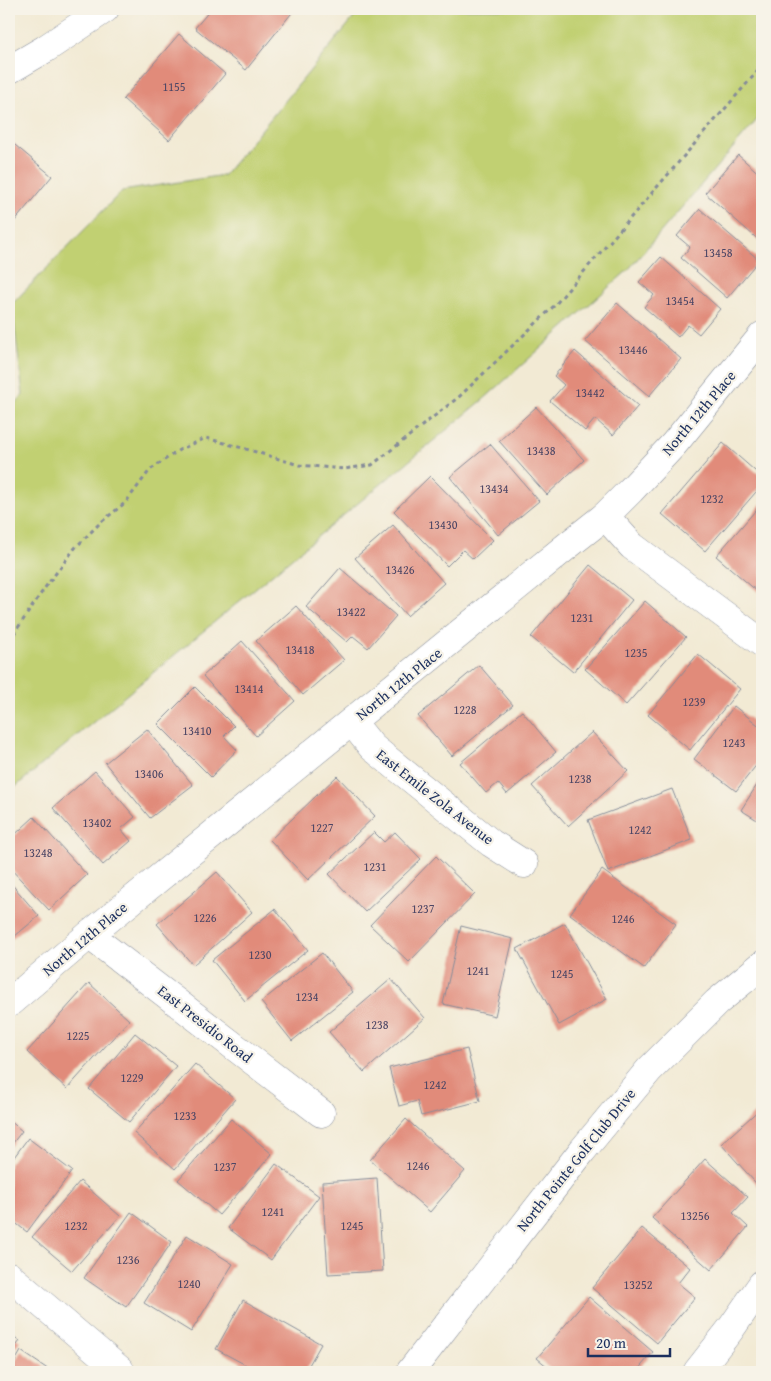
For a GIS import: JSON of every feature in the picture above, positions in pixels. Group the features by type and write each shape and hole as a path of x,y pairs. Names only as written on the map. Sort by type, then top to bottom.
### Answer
{"street":[{"path":"9,70 105,9"},
{"name":"North 12th Place","path":"9,1004 89,935 605,516 674,444 762,336"},
{"path":"605,516 632,546 762,643"},
{"name":"East Emile Zola Avenue","path":"352,722 372,747 491,843 524,864"},
{"name":"East Presidio Road","path":"89,935 321,1114"},
{"name":"North Pointe Golf Club Drive","path":"410,1372 582,1151 649,1070 717,1002 762,965"},
{"path":"9,1276 120,1370"},
{"path":"697,1372 758,1298"}],"path":[{"path":"9,641 44,589 75,548 100,523 126,502 150,470 179,450 206,438 299,466 344,469 372,465 460,396 554,306 762,66"}],"green space":[{"path":"361,9 762,9 762,114 628,270 484,399 9,792 9,411 23,395 12,304 122,191 224,175"}],"building":[{"path":"211,9 295,9 246,70 195,28"},
{"path":"179,34 225,74 169,140 123,99"},
{"path":"9,140 52,176 9,228"},
{"path":"738,155 762,176 762,243 705,193"},
{"path":"700,209 759,260 727,298 681,258 690,247 677,236"},
{"path":"661,257 720,309 699,334 688,325 678,337 644,307 654,295 639,282"},
{"path":"617,303 681,359 649,396 585,341"},
{"path":"575,351 638,406 613,435 595,419 585,431 550,401 564,385 554,376"},
{"path":"536,407 584,460 547,495 499,441"},
{"path":"723,443 762,477 762,485 705,551 662,514"},
{"path":"490,444 539,501 498,535 450,477"},
{"path":"430,476 493,540 473,559 463,550 447,566 394,511"},
{"path":"762,503 762,587 758,592 716,556"},
{"path":"393,525 444,583 407,616 355,558"},
{"path":"590,565 632,600 573,672 531,637"},
{"path":"340,568 396,616 368,648 353,636 347,642 306,607"},
{"path":"645,601 686,637 626,705 585,669"},
{"path":"296,606 344,660 303,695 256,641"},
{"path":"242,641 295,701 256,736 203,676"},
{"path":"698,654 740,689 690,750 648,715"},
{"path":"479,665 513,705 452,756 418,716"},
{"path":"195,687 234,726 224,736 237,750 211,777 158,724"},
{"path":"734,706 762,728 762,758 736,791 694,759"},
{"path":"522,711 556,752 507,794 498,783 486,793 460,763"},
{"path":"147,729 193,785 150,818 105,763"},
{"path":"592,732 628,771 568,826 532,786"},
{"path":"95,771 135,817 121,829 131,841 103,865 53,808"},
{"path":"337,776 375,816 308,880 270,840"},
{"path":"762,777 762,823 741,810"},
{"path":"672,789 692,840 608,872 588,820"},
{"path":"34,817 87,875 49,910 9,867 9,840"},
{"path":"374,832 384,842 395,832 421,859 365,912 329,874"},
{"path":"436,856 475,894 409,962 370,925"},
{"path":"602,870 676,924 644,968 570,914"},
{"path":"217,872 252,912 193,965 157,924"},
{"path":"9,881 39,916 9,941"},
{"path":"275,909 308,950 245,1001 212,960"},
{"path":"565,923 607,999 559,1025 517,949"},
{"path":"461,926 513,939 495,1016 443,1004"},
{"path":"322,953 353,992 292,1041 261,1002"},
{"path":"391,979 425,1018 364,1072 329,1032"},
{"path":"89,983 129,1020 67,1089 27,1052"},
{"path":"135,1033 176,1066 129,1122 89,1089"},
{"path":"467,1049 480,1101 421,1116 417,1101 399,1106 389,1068"},
{"path":"195,1064 235,1099 175,1169 134,1133"},
{"path":"762,1107 762,1190 721,1144"},
{"path":"231,1119 272,1154 219,1215 178,1180"},
{"path":"406,1119 465,1171 430,1212 370,1160"},
{"path":"9,1120 22,1131 9,1148"},
{"path":"28,1138 72,1171 27,1232 9,1218 9,1164"},
{"path":"705,1159 748,1197 733,1213 748,1227 711,1270 652,1218"},
{"path":"276,1164 319,1196 271,1260 228,1228"},
{"path":"377,1178 383,1271 328,1274 322,1182"},
{"path":"80,1181 120,1216 72,1271 32,1237"},
{"path":"131,1212 172,1242 126,1307 84,1278"},
{"path":"642,1228 690,1268 678,1283 695,1297 657,1343 592,1288"},
{"path":"187,1235 233,1264 191,1332 144,1303"},
{"path":"589,1297 653,1352 636,1372 554,1372 537,1358"},
{"path":"243,1300 321,1344 305,1372 259,1372 216,1349"},
{"path":"9,1333 20,1341 9,1355"},
{"path":"21,1351 52,1372 9,1372"}]}
